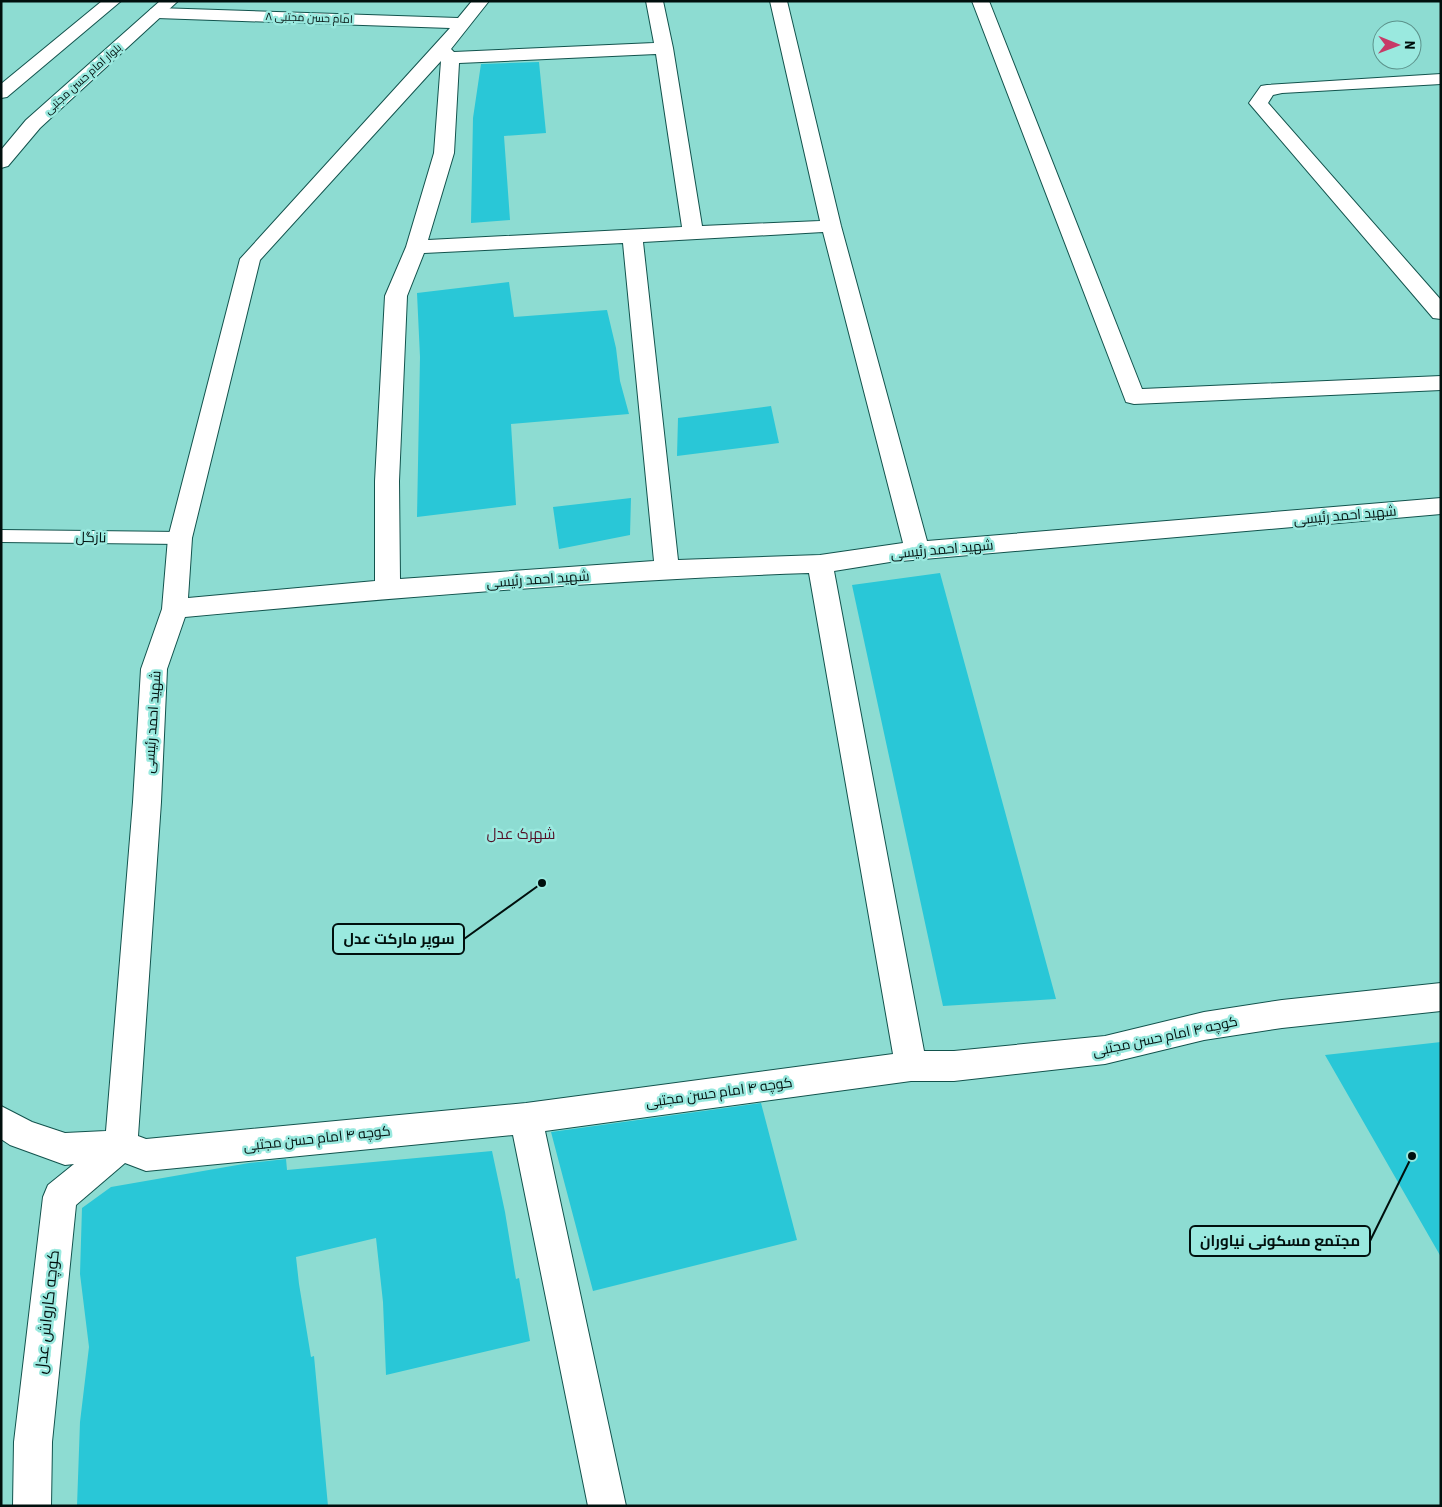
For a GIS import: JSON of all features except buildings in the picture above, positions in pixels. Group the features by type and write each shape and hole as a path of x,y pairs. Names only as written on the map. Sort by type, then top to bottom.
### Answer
{"street":[{"path":"1,92 113,1"},
{"path":"175,609 180,538 250,259 446,54 462,23 481,1"},
{"path":"654,1 664,48 693,233"},
{"path":"778,1 832,226 917,551"},
{"path":"980,1 1134,397 1441,383"},
{"name":"امام حسن مجتبی ۸","path":"164,7 462,23"},
{"name":"بلوار امام حسن مجتبی","path":"1,162 33,124 164,7"},
{"path":"446,54 664,48"},
{"path":"388,589 387,481 396,296 416,247 444,153 446,54"},
{"path":"1441,79 1282,88 1267,90 1258,103 1441,314"},
{"path":"416,247 832,226"},
{"path":"632,236 667,569"},
{"name":"شهید احمد رئیسی","path":"121,1146 147,802 154,669 175,609 388,589 667,569 820,564 917,551 1441,506"},
{"path":"820,564 911,1066"},
{"name":"کوچه ۴ امام حسن مجتبی","path":"1,1121 22,1134 65,1149 121,1146 146,1155 526,1118 911,1066 954,1066 1105,1050 1204,1026 1282,1014 1441,997"},
{"path":"526,1118 607,1506"},
{"name":"کوچه کارواش عدل","path":"32,1506 33,1442 60,1197 121,1146"}],"lane":[{"name":"نازگل","path":"1,536 180,538"}],"place":[{"name":"سوپر مارکت عدل","path":"542,883"},
{"name":"مجتمع مسکونی نیاوران","path":"1412,1156"}],"district":[{"name":"شهرک عدل","path":"521,834"}]}
